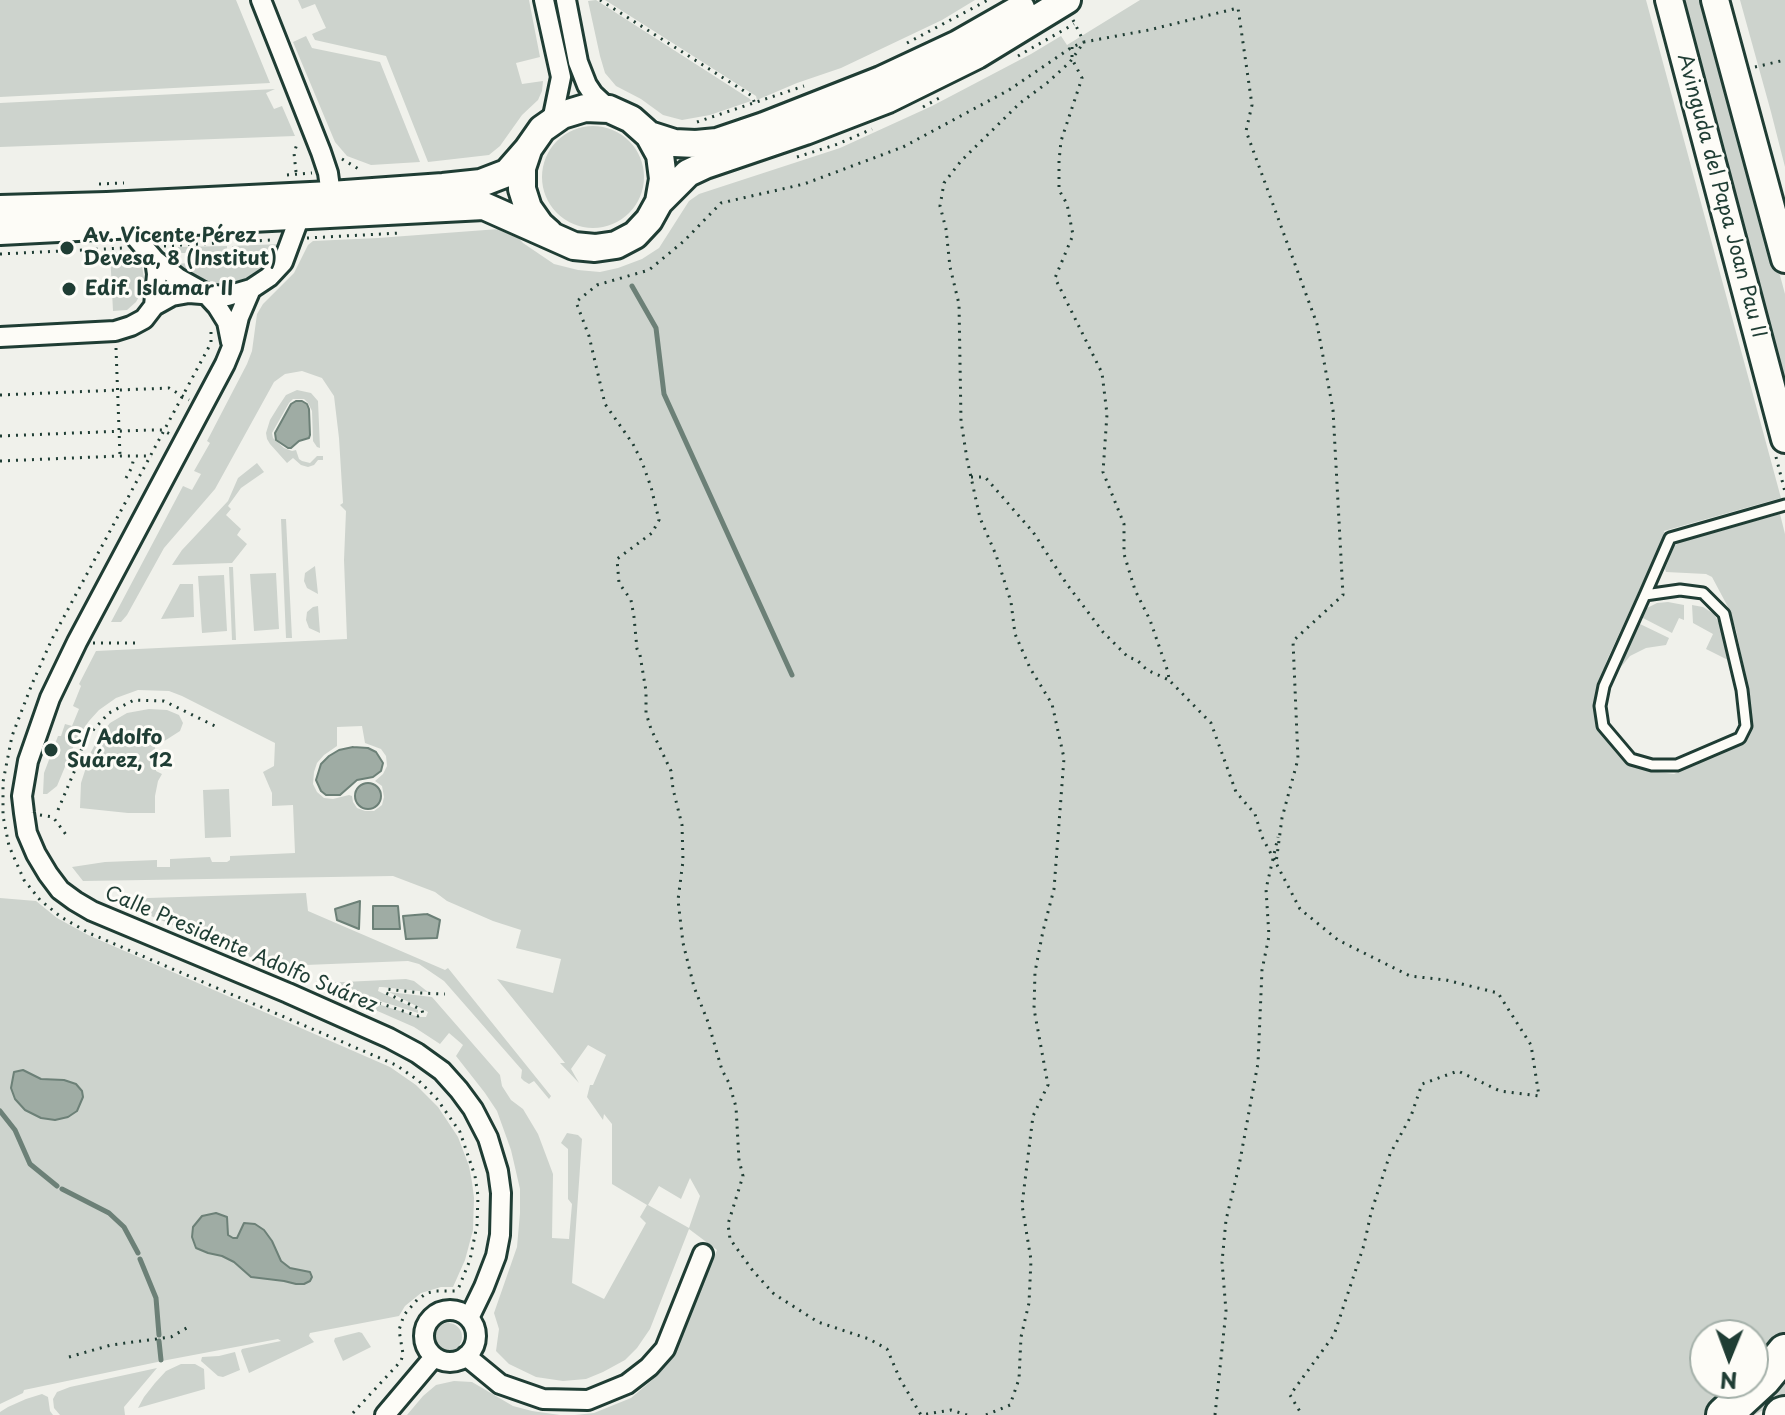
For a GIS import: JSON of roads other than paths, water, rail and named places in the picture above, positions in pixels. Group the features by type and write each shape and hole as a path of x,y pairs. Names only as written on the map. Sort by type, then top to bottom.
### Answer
{"highway":[{"path":"1724,1415 1763,1379 1785,1352"}],"main road":[{"path":"649,135 674,143 717,142 759,115 881,80 958,44 1034,0"},
{"name":"Avinguda del Papa Joan Pau II","path":"1669,0 1785,439"},
{"path":"1715,0 1785,259"},
{"path":"0,231 127,223 296,228 484,206 574,246 595,248 616,245 635,235 649,220 659,202 688,173 888,99 1068,9"},
{"path":"0,209 331,195 481,183 507,173 552,121 585,108 609,109 631,119 649,135 660,155 662,167 659,202"},
{"path":"528,149 522,168 522,189 528,208 540,225 555,238"}],"street":[{"path":"261,0 321,152 331,195"},
{"path":"544,0 561,77 552,121"},
{"path":"566,0 578,62 587,85 609,109"},
{"path":"127,223 149,254 157,274 154,306"},
{"path":"0,337 115,331 144,319 154,306 172,296 205,293 227,296 251,289 269,277 283,262 296,228"},
{"path":"149,254 178,278 205,293 217,306 227,322 232,347"},
{"name":"Calle Presidente Adolfo Suárez","path":"251,289 239,317 232,347 50,698 28,761 22,796 27,833 36,854 60,890 92,911 325,1009 403,1045 442,1071 473,1109 488,1138 501,1193 496,1256 469,1318"},
{"path":"466,1356 500,1384 543,1399 588,1400 627,1384 649,1367 665,1349 703,1254"},
{"path":"444,1310 469,1318 475,1342 466,1356 450,1362 434,1357 424,1344 423,1335 429,1319 444,1310"},
{"path":"385,1415 434,1357"}],"lane":[{"path":"1645,595 1680,590 1703,593 1724,614 1742,690 1746,726 1740,738 1677,765 1652,765 1631,759 1603,726 1600,706 1604,686 1670,538 1785,505"}],"waterway":[{"path":"556,0 561,23"},
{"path":"632,286 656,328 664,394 792,675"},
{"path":"0,1111 15,1130 30,1164 57,1186"},
{"path":"62,1189 109,1213 124,1227 138,1253"},
{"path":"140,1259 156,1298 159,1335"},
{"path":"159,1341 161,1360"}],"place":[{"name":"Av. Vicente Pérez Devesa, 8 (Institut)","path":"67,248"},
{"name":"Edif. Islamar II","path":"69,289"},
{"name":"C/ Adolfo Suárez, 12","path":"51,750"}]}
